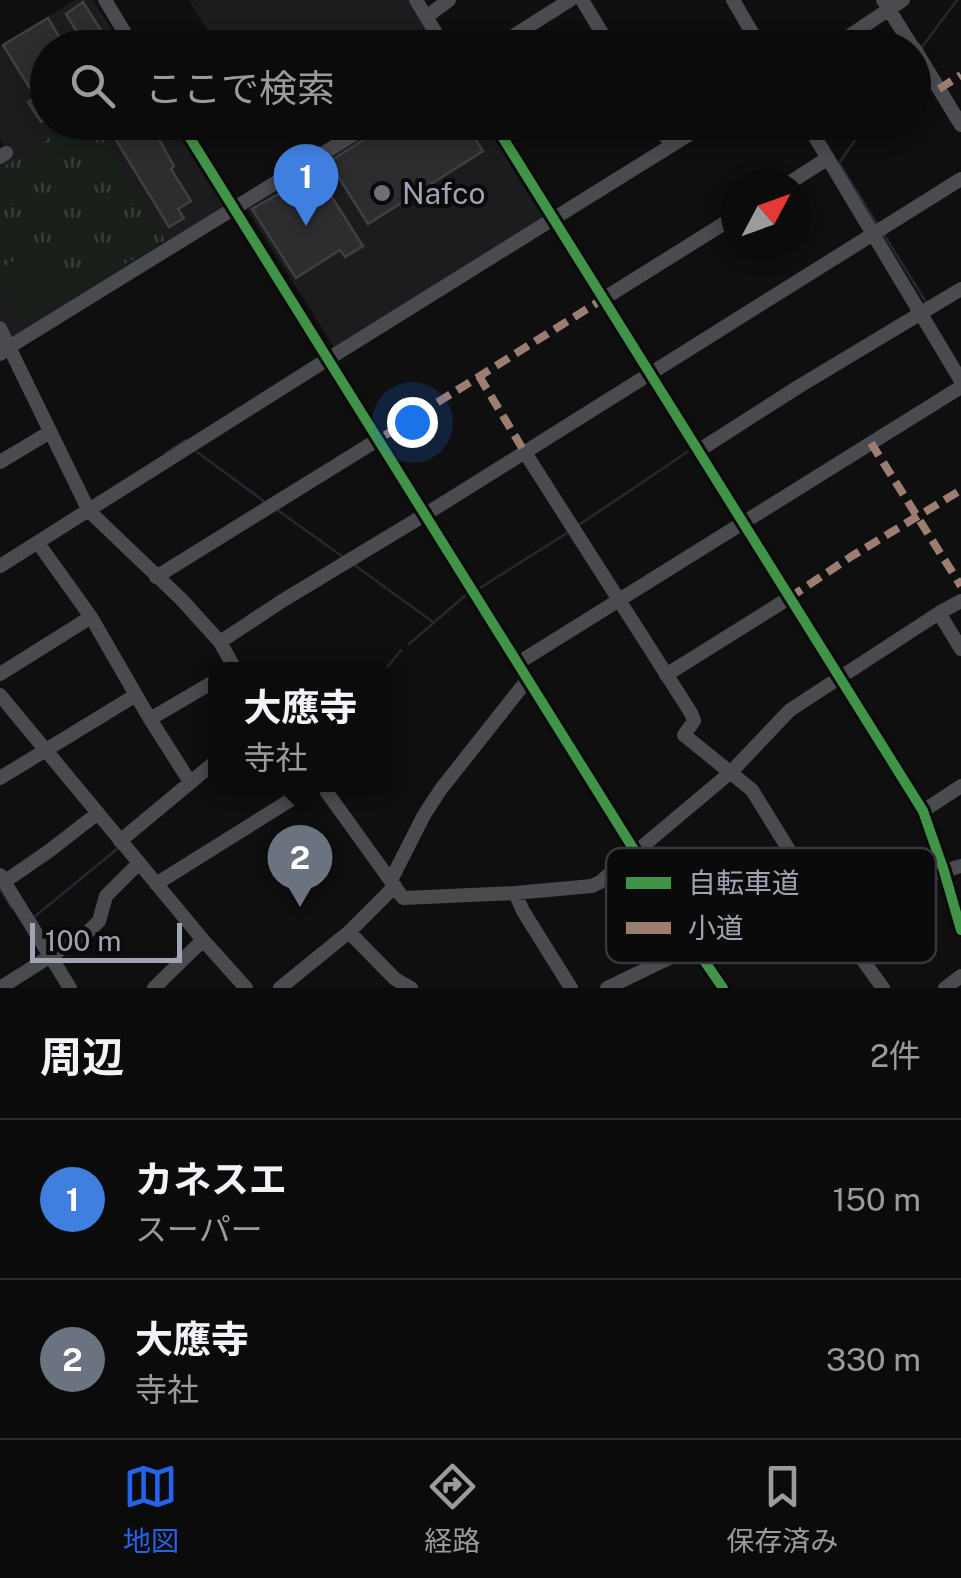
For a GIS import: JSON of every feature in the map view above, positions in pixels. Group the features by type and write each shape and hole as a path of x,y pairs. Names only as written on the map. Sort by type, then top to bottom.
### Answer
{"street":[{"path":"105,0 123,30"},
{"path":"416,0 434,30"},
{"path":"426,16 449,0"},
{"path":"522,30 570,0"},
{"path":"582,0 600,30"},
{"path":"733,0 750,30"},
{"path":"854,30 886,5 903,0"},
{"path":"886,5 902,30"},
{"path":"931,77 961,125"},
{"path":"191,140 634,848"},
{"path":"5,350 345,140"},
{"path":"504,140 923,810 961,930"},
{"path":"668,140 671,145"},
{"path":"0,566 679,140"},
{"path":"518,663 961,384 817,140"},
{"path":"809,170 828,158"},
{"path":"220,642 961,178"},
{"path":"603,299 721,225"},
{"path":"698,451 961,288"},
{"path":"0,328 5,350 89,512 182,600 220,642 231,662"},
{"path":"0,462 50,432"},
{"path":"156,577 380,439"},
{"path":"524,451 691,713 694,722 684,735 752,790 788,848"},
{"path":"38,543 92,617 190,782"},
{"path":"666,676 789,598"},
{"path":"640,848 731,772 790,710 961,602"},
{"path":"939,613 961,649"},
{"path":"0,674 92,617"},
{"path":"280,988 349,932 393,883 424,815 441,789 528,678"},
{"path":"150,719 208,685"},
{"path":"0,695 246,988"},
{"path":"0,778 136,695"},
{"path":"120,841 208,768"},
{"path":"923,810 961,786"},
{"path":"156,884 306,792"},
{"path":"325,792 403,898 592,886 606,875"},
{"path":"70,988 2,879 50,852 98,813"},
{"path":"0,988 87,933 99,921 106,896 139,863"},
{"path":"936,872 961,866"},
{"path":"514,893 571,988"},
{"path":"349,932 395,980 411,988"},
{"path":"154,988 203,940"},
{"path":"606,988 658,963"},
{"path":"706,963 723,988"},
{"path":"865,963 883,988"},
{"path":"945,988 961,976"}],"shaded area":[{"path":"75,0 93,0 112,30 30,30 30,140 182,140 226,208 11,339 0,317 0,161 10,155 0,139 0,46"},
{"path":"189,0 411,0 428,28 425,30 208,30"},
{"path":"356,140 499,140 545,213 544,218 334,347 246,208"}],"green space":[{"path":"46,140 103,140 165,240 76,293 46,241 0,269 0,169"},
{"path":"45,244 74,293 22,325 0,289 0,271"}],"building":[{"path":"83,2 101,30 76,30 66,14"},
{"path":"48,18 55,30 30,30 30,88 3,45"},
{"path":"116,140 159,140 191,201 178,209 184,218 169,227"},
{"name":"Nafco","path":"363,140 476,140 483,151 368,224 329,162"},
{"path":"303,180 323,183 363,246 345,257 340,250 296,278 252,209"}],"waterway":[{"path":"931,35 957,0"},
{"path":"855,140 839,163 877,224"},
{"path":"884,235 926,302"},
{"path":"166,453 186,440"},
{"path":"576,527 690,450"},
{"path":"197,452 265,502"},
{"path":"276,509 343,557"},
{"path":"480,588 570,531"},
{"path":"353,564 433,622"},
{"path":"409,644 467,594"},
{"path":"391,662 401,650"},
{"path":"33,918 117,849"},
{"path":"0,889 12,908"}],"marked path":[{"path":"939,89 961,75"},
{"path":"379,439 603,299"},
{"path":"479,376 524,451"},
{"path":"871,443 961,586"},
{"path":"789,598 961,490"}],"cycle path":[{"path":"191,140 633,848"},
{"path":"504,140 923,811 936,848"},
{"path":"936,848 961,930"},
{"path":"706,963 723,988"}],"place":[{"name":"Nafco","path":"382,193"},
{"name":"カネスエ","path":"306,226"},
{"name":"大應寺","path":"300,907"}]}
